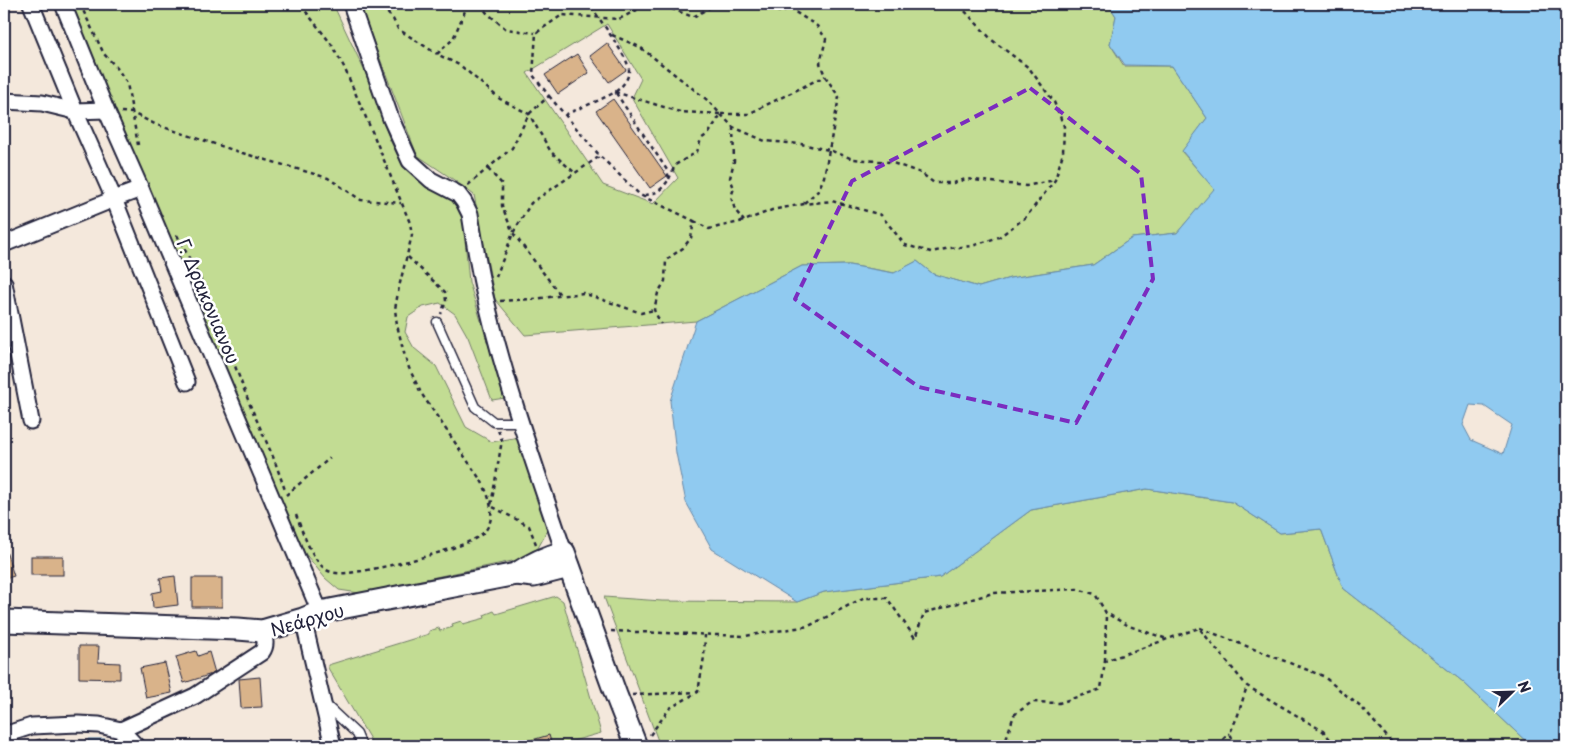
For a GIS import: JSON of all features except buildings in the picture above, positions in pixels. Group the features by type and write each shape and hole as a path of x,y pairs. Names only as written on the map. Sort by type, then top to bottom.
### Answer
{"street":[{"path":"31,4 114,199 187,382"},
{"name":"Γ. Δρακονιανου","path":"63,4 141,190 312,616 323,702 333,746"},
{"path":"351,4 391,119 410,161 431,180 458,194 470,214 486,302 558,561 592,631 616,695 642,742"},
{"path":"4,101 42,103 75,111 106,110"},
{"path":"4,244 114,199 141,190"},
{"path":"4,283 31,422"},
{"name":"Νεάρχου","path":"4,621 262,631 312,616 516,574 534,576 558,561"},
{"path":"121,730 195,696 262,652 265,648 265,641 262,631"},
{"path":"4,735 32,726 99,725 121,730 136,746"}],"lane":[{"path":"437,322 475,407 494,422 519,422"},
{"path":"323,702 357,734 362,746"}],"path":[{"path":"80,4 104,54 127,83 139,152"},
{"path":"300,4 332,45 344,67 410,222 412,235 395,309 408,368 432,410 482,482 491,506 529,526 558,561"},
{"path":"380,4 393,19 398,29 437,54 461,66 500,99 529,114 551,152 575,173"},
{"path":"382,7 420,9 448,4"},
{"path":"437,54 453,39 468,4"},
{"path":"480,4 506,30 536,33 562,15 619,19 647,5 662,6 692,17 716,4"},
{"path":"565,115 615,92 627,80 630,68 612,35 597,17 590,4"},
{"path":"753,4 781,12 793,4"},
{"path":"536,33 533,75 600,156 640,195 709,229 744,221 772,210 832,201 881,215 905,245 931,252 972,246 999,237 1026,217 1055,180 1063,153 1064,126 1054,102 1029,68 992,40 963,9 955,4"},
{"path":"789,8 817,26 826,39 820,63 824,76 839,97 824,178 818,191 804,204"},
{"path":"612,35 640,47 706,99 732,127 765,141 800,144 830,150 853,159 890,162 921,173 934,183 953,183 966,179 1026,186 1055,180"},
{"path":"615,92 680,112 748,114 824,76"},
{"path":"615,92 667,170 669,179"},
{"path":"458,194 512,148 529,114 549,96"},
{"path":"106,110 132,113 157,125 239,152 328,178 361,200 401,203"},
{"path":"640,195 652,195 662,189 675,165 697,152 701,139 709,133 721,114"},
{"path":"732,127 734,161 730,178 734,188 731,197 735,210 744,221"},
{"path":"600,156 532,203 513,233 486,302 583,293 641,313 654,310"},
{"path":"488,169 502,184 502,206 513,233 561,296"},
{"path":"661,324 654,310 658,293 665,281 666,260 683,248 691,238 694,221"},
{"path":"174,230 205,288 290,502"},
{"path":"407,256 445,292 446,301 437,322"},
{"path":"293,510 314,555 325,569 345,574 419,558 470,541 482,534 490,522 502,440 494,422"},
{"path":"286,495 330,458"},
{"path":"592,631 745,636 808,626 862,598 887,598 915,638 924,613 994,593 1077,589 1095,594 1106,614 1105,661 1101,689 1059,703 1032,702 1014,715 1007,736 1006,746"},
{"path":"1106,614 1129,626 1167,639"},
{"path":"1105,661 1199,628 1323,676 1363,709 1395,746"},
{"path":"1199,628 1247,686 1323,731 1336,746"},
{"path":"698,692 704,657 705,635"},
{"path":"1221,746 1220,742 1230,733 1238,715 1247,686"},
{"path":"616,695 698,692"},
{"path":"642,742 670,708 698,692"},
{"path":"1230,733 1235,746"}],"highlighted area":[{"path":"1030,88 1141,174 1153,279 1076,423 919,387 795,299 852,181"}],"green space":[{"path":"69,4 333,4 365,72 390,140 403,166 431,187 454,200 463,219 469,282 505,398 492,400 468,337 455,314 440,303 423,307 408,317 405,332 414,348 436,366 466,427 492,442 519,437 549,528 538,548 517,560 359,593 339,590 325,578 303,551"},
{"path":"359,4 1108,4 1116,16 1110,44 1124,66 1172,66 1207,118 1182,152 1215,189 1177,233 1132,238 1093,265 1010,278 979,287 933,274 917,261 895,273 849,265 802,266 696,321 525,335 495,299 474,195 417,155","holes":["607,24 641,79 632,98 678,178 653,204 603,185 527,73"]},
{"path":"1147,489 1232,502 1280,533 1321,529 1343,588 1462,681 1531,746 660,746 604,597 662,601 797,602 824,592 940,577 1031,510"},
{"path":"556,596 563,601 601,733 555,746 374,746 328,668 328,665 429,634 429,631 439,628 440,631 453,627 452,624 461,621 463,624 485,618 484,615 494,611 496,614"}],"water":[{"path":"1108,4 1566,4 1566,746 1531,746 1462,681 1343,588 1321,529 1280,533 1232,502 1147,489 1031,510 940,577 824,592 797,602 712,549 686,502 676,453 670,401 696,321 802,266 849,265 894,273 917,261 933,274 979,287 1010,278 1093,265 1132,238 1177,233 1214,189 1182,151 1207,118 1172,66 1125,65 1110,44 1116,16","holes":["1470,405 1484,406 1512,425 1503,454 1471,440 1463,425"]},
{"path":"88,739 105,739 106,743 100,746 89,746"}]}
